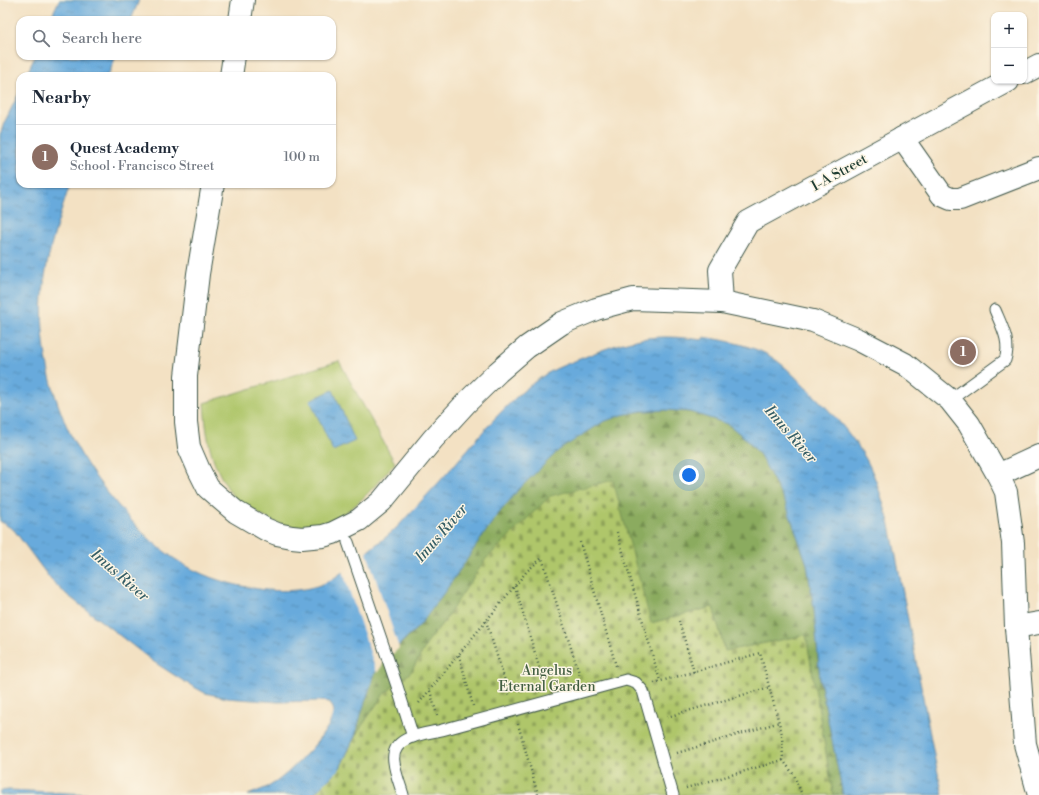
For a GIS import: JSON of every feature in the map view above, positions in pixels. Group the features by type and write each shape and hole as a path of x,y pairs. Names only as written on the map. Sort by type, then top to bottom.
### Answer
{"main road":[{"path":"240,16 242,0"},
{"path":"232,72 233,60"},
{"path":"1027,70 1039,64"},
{"name":"I-A Street","path":"722,302 720,270 748,222 1002,84"},
{"path":"902,138 942,196 950,199 960,199 1039,168"},
{"path":"212,188 198,274 186,376 186,422 189,447 208,488 236,512 265,529 292,537 312,538 334,533 370,511 382,501 434,439 498,372 527,347 562,323 596,309 633,299 722,302 813,321 860,340 906,364 950,400 969,424 998,474 1006,492 1012,543 1016,627 1025,744 1039,795"},
{"path":"998,474 1039,456"},
{"path":"1016,627 1039,623"}],"lane":[{"path":"950,400 1004,360 1008,352 1006,337 995,310"},
{"path":"348,542 413,736"},
{"path":"403,795 394,763 394,752 399,744 413,736 442,730 620,680 631,680 640,686 643,691 673,793"}],"path":[{"path":"617,532 660,681"},
{"path":"580,542 620,680"},
{"path":"407,717 430,691 527,571 542,558 585,690"},
{"path":"515,586 549,700"},
{"path":"486,621 514,710 538,795"},
{"path":"679,621 694,672"},
{"path":"640,686 760,653 780,722 784,746 783,760 794,775 802,795"},
{"path":"458,655 477,720"},
{"path":"652,721 770,687"},
{"path":"430,691 442,730"},
{"path":"663,757 780,722"},
{"path":"673,793 783,760"}],"green space":[{"path":"339,361 395,463 364,497 347,512 338,517 328,522 311,527 293,527 277,523 239,501 233,496 227,487 221,477 210,447 204,403"},
{"path":"666,410 690,412 728,424 746,439 760,455 786,504 807,564 814,609 820,680 843,795 833,795 806,635 725,651 713,607 651,623 445,620 429,640 411,672 383,695 355,736 366,695 379,666 419,626 450,584 485,531 518,490 536,471 555,453 575,438 597,425 621,415 644,411"},
{"name":"Angelus Eternal Garden","path":"613,480 651,623 713,607 725,651 806,635 833,795 313,795 340,768 355,736 383,695 411,672 429,640 445,620 485,560 550,496"}],"water":[{"path":"59,0 139,0 133,16 52,16"},
{"path":"33,60 114,60 110,72 28,72"},
{"name":"Imus River","path":"16,99 16,188 69,188 56,227 46,270 43,299 43,328 46,357 52,385 61,413 73,439 87,465 104,488 149,539 183,564 202,574 224,582 266,590 287,591 307,589 325,583 340,574 395,529 509,404 533,383 546,374 565,365 629,341 656,337 702,340 704,337 726,341 760,351 778,361 821,402 852,438 866,459 880,491 890,525 943,795 843,795 820,680 814,609 807,564 786,504 760,455 746,439 728,424 690,412 666,410 641,411 622,415 603,422 559,450 518,490 495,518 446,590 419,626 384,659 375,673 355,736 340,768 313,795 248,795 266,788 276,782 292,769 312,748 328,726 332,716 333,708 330,702 278,702 227,698 205,693 154,662 66,594 51,580 14,530 0,521 0,135 4,123"},
{"path":"333,390 355,441 333,451 310,400"},
{"path":"9,790 113,795 0,795 0,791"}],"pier":[{"path":"366,550 399,648 386,660 377,673 342,569"}],"place":[{"name":"Quest Academy","path":"963,352"}]}
